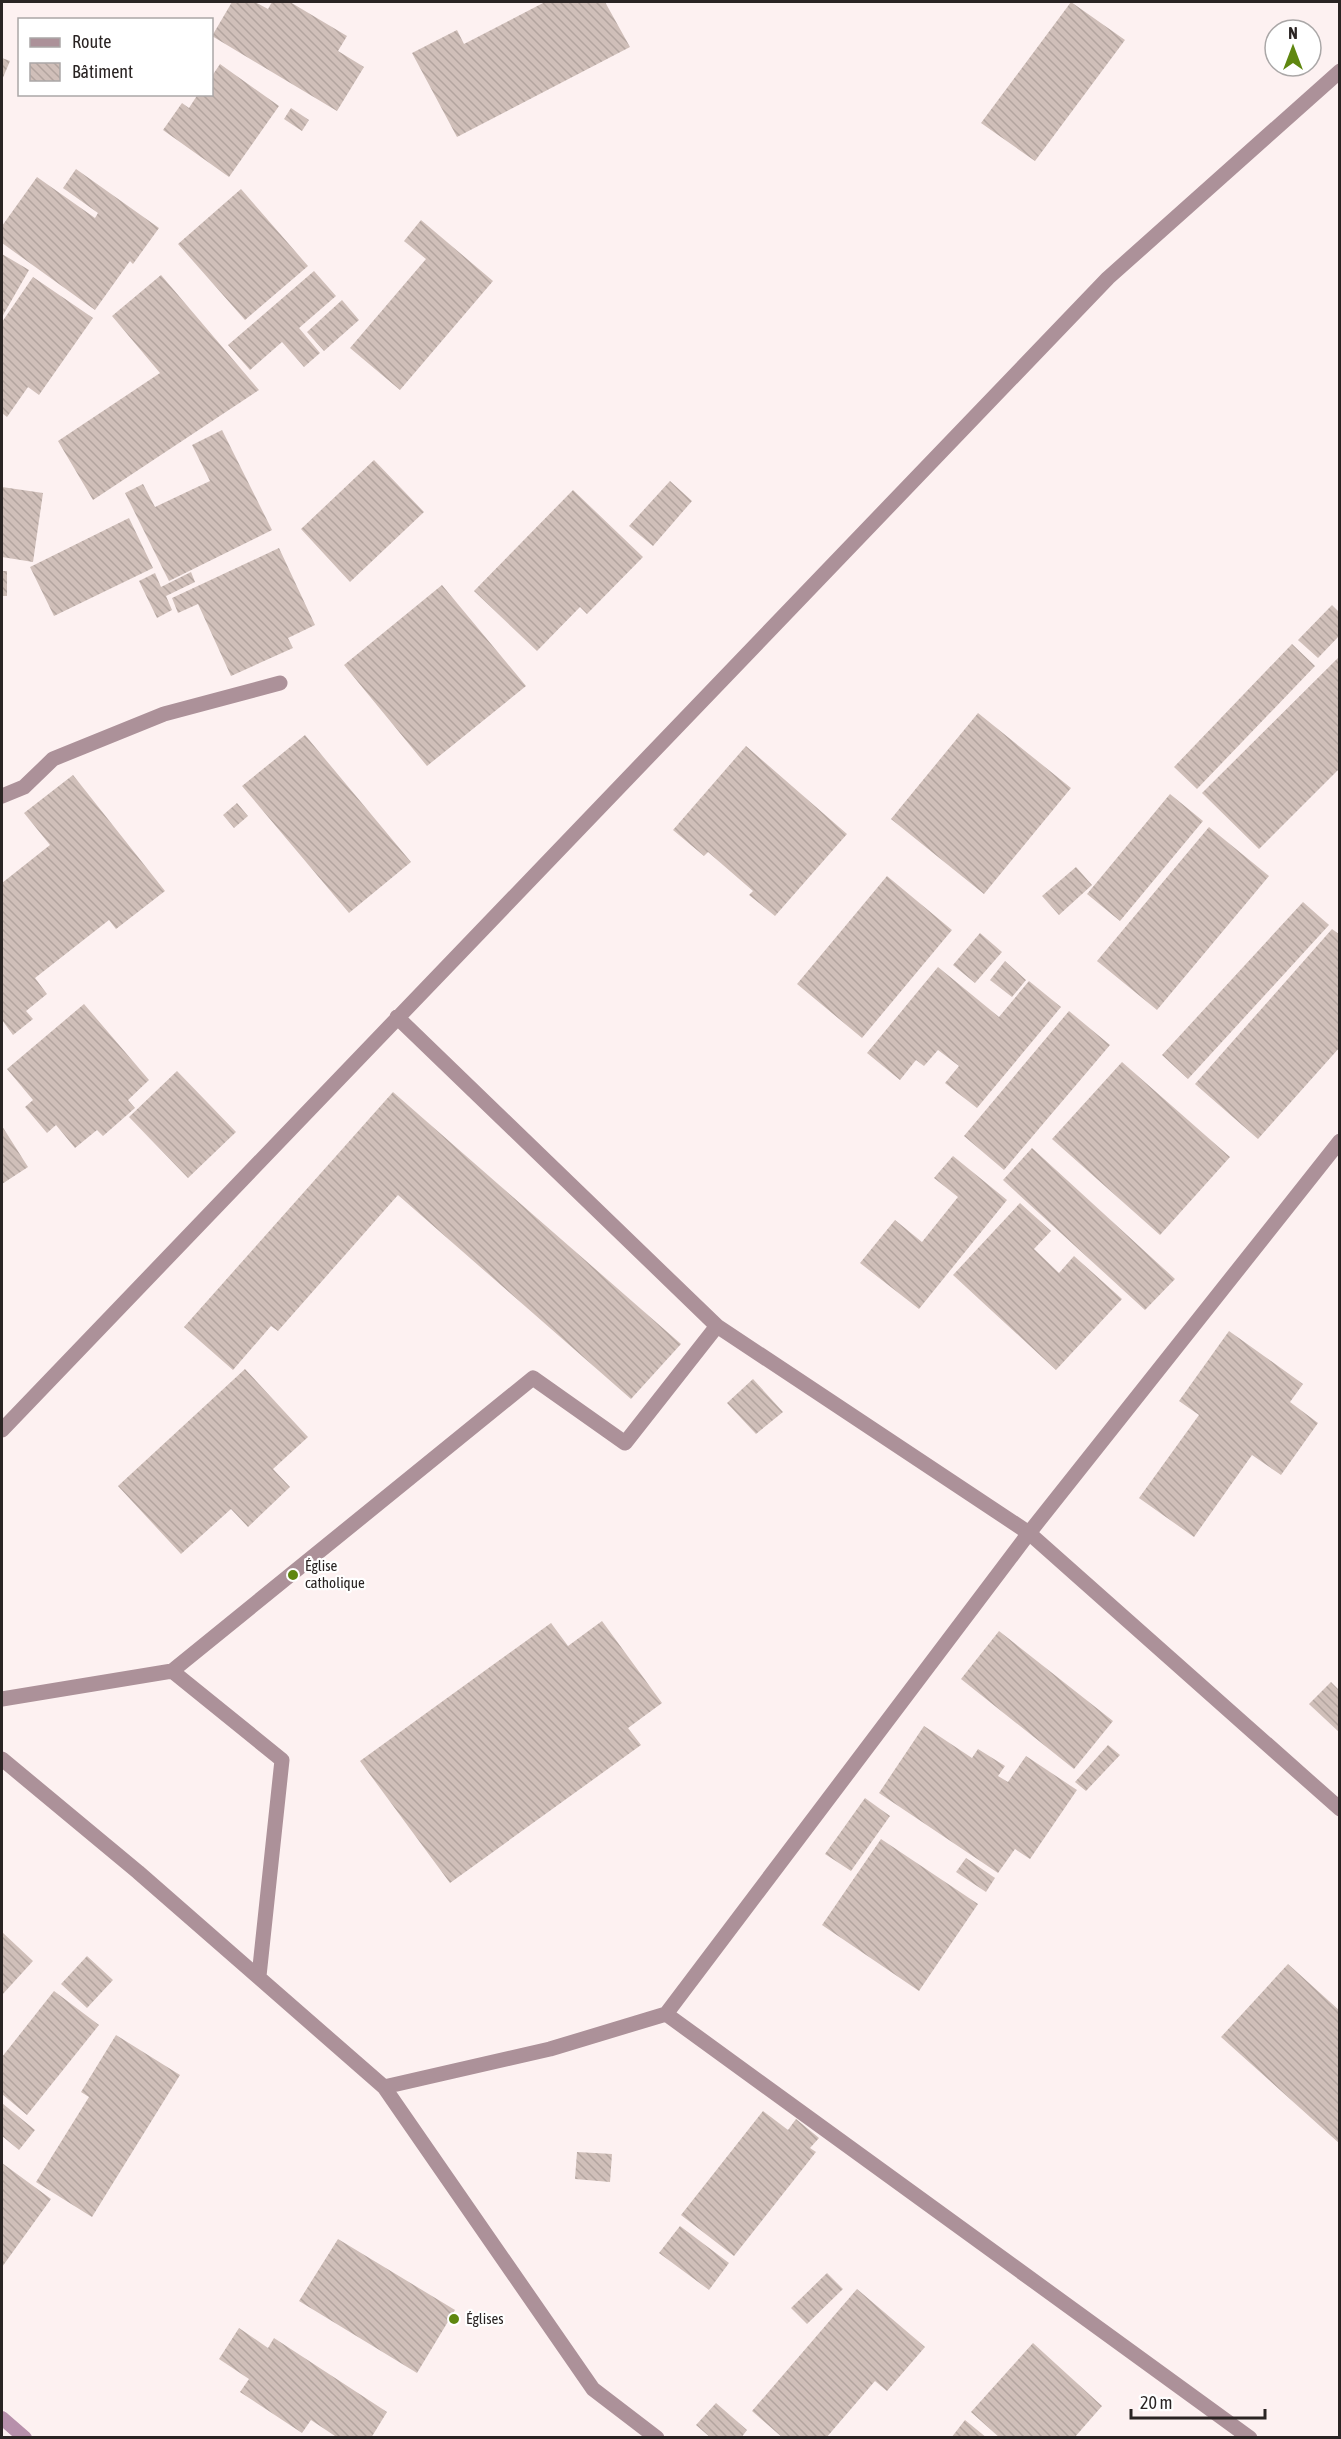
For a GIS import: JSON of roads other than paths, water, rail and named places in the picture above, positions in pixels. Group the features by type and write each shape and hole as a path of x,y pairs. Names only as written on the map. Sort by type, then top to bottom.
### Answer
{"street":[{"path":"2,1430 1108,278 1340,71"},
{"path":"2,796 24,787 53,759 164,714 280,683"},
{"path":"397,1017 717,1326 1029,1533 1340,1809"},
{"path":"384,2087 550,2049 666,2013 1029,1533 1340,1142"},
{"path":"2,1699 171,1671 533,1378 625,1443 717,1326"},
{"path":"171,1671 282,1760 259,1976"},
{"path":"2,1759 259,1976 384,2087 593,2389 657,2438"},
{"path":"666,2013 1250,2438"}],"waterway":[{"path":"2,2418 25,2438"}],"place":[{"name":"Église catholique","path":"293,1575"},
{"name":"Églises","path":"454,2319"}]}
